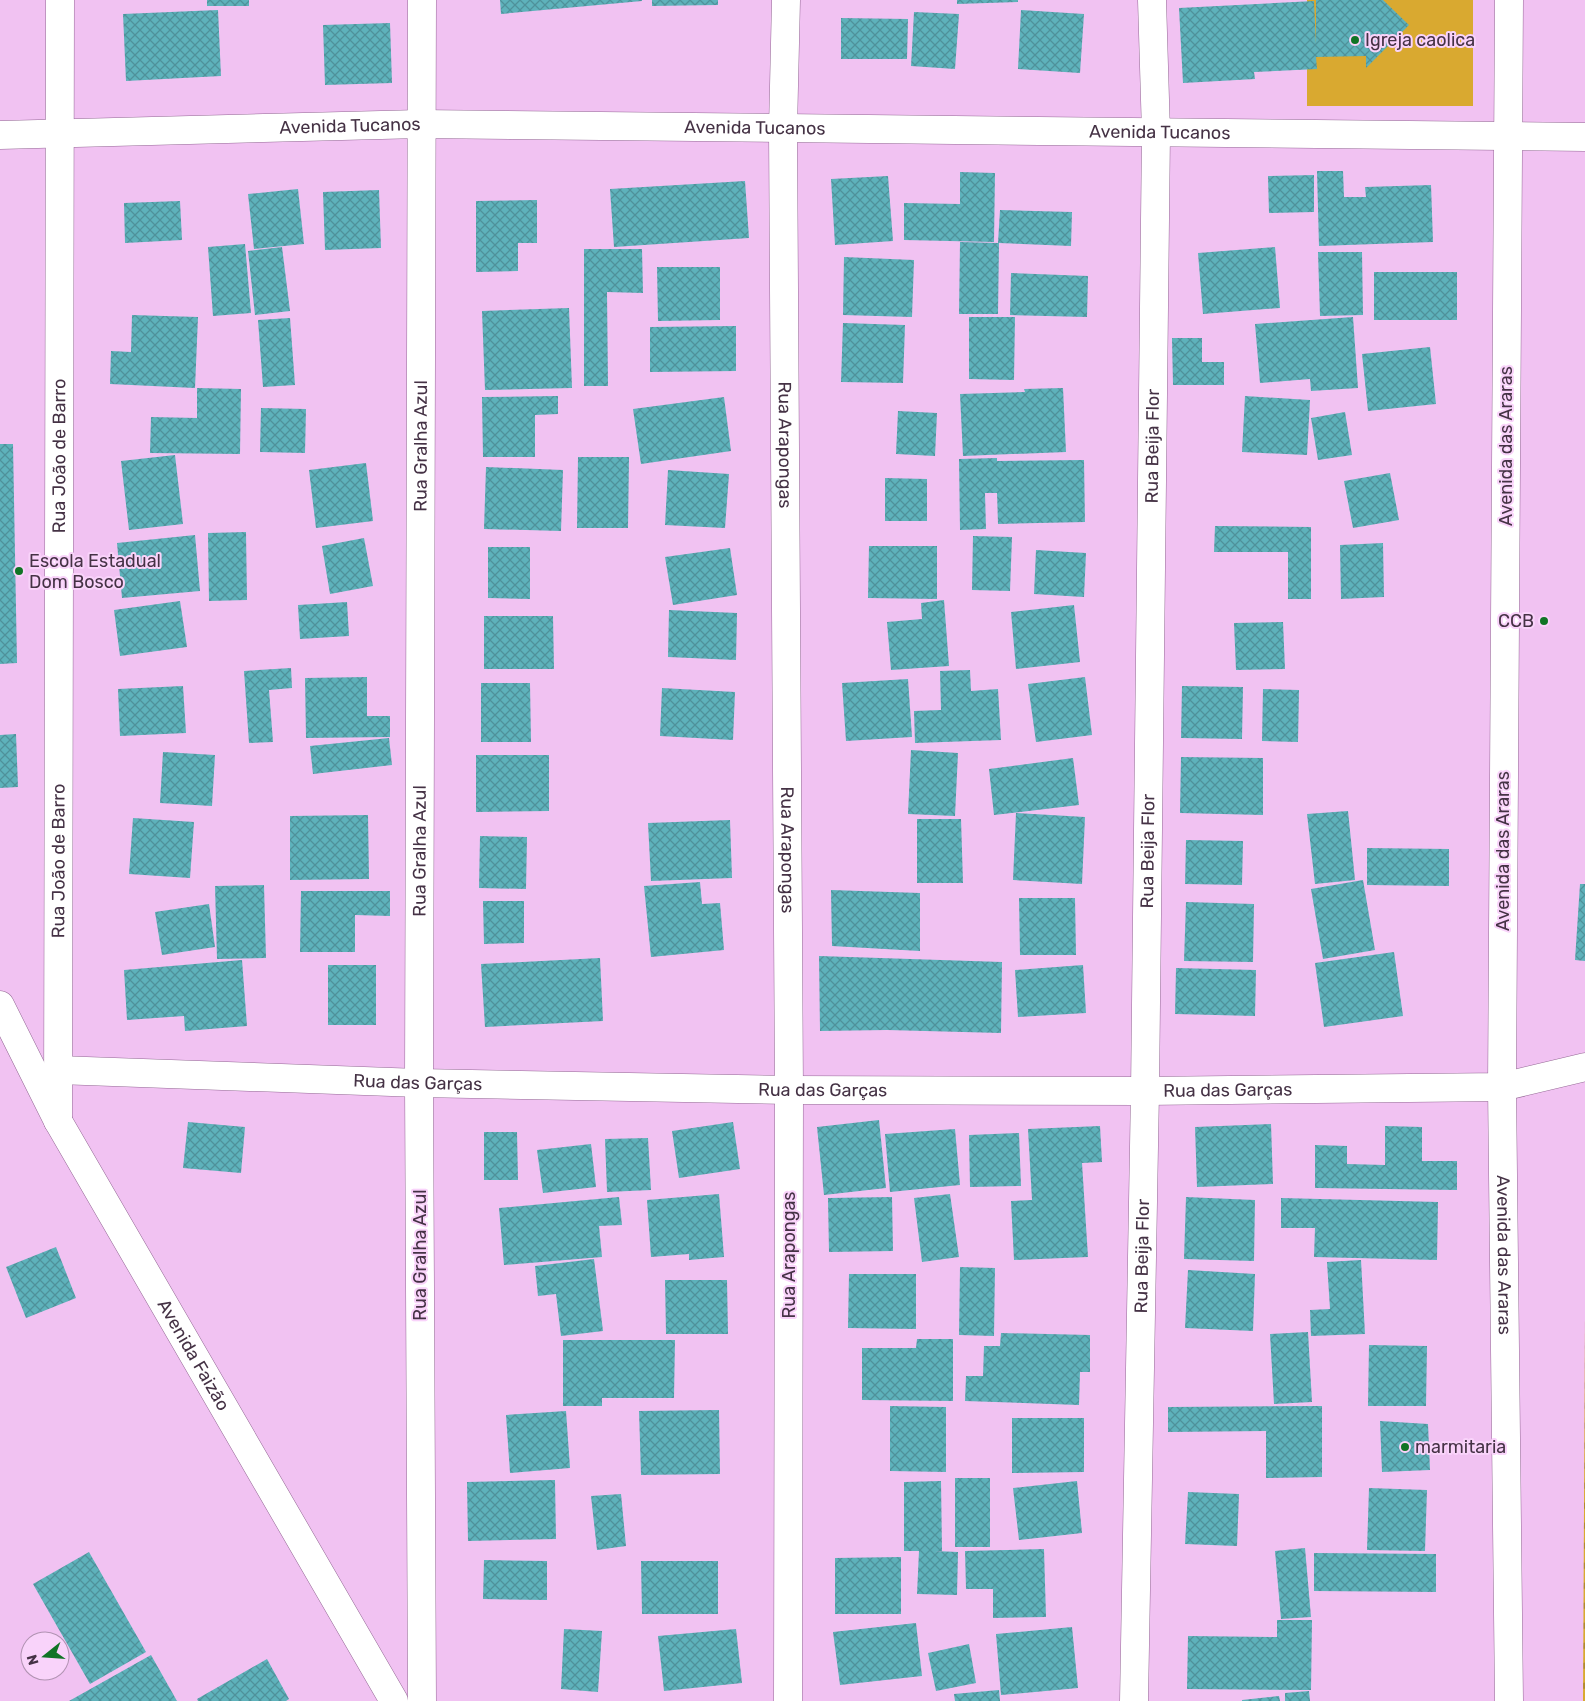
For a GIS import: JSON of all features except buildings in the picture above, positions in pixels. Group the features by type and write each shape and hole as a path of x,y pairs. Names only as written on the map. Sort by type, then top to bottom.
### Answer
{"street":[{"name":"Rua João de Barro","path":"58,1121 60,0"},
{"name":"Rua Gralha Azul","path":"422,0 420,124 419,1083 422,1701"},
{"name":"Rua Arapongas","path":"786,0 783,129 789,1090 788,1701"},
{"name":"Rua Beija Flor","path":"1134,1701 1145,1091 1156,134 1152,0"},
{"name":"Avenida das Araras","path":"1509,0 1502,1087 1509,1701"},
{"name":"Avenida Tucanos","path":"0,135 420,124 1156,134 1585,137"},
{"name":"Avenida Faizão","path":"0,1005 58,1121 394,1701"},
{"name":"Rua das Garças","path":"58,1070 419,1083 789,1090 1145,1091 1502,1087 1585,1067"}],"green space":[{"path":"1307,0 1473,0 1473,106 1307,106"},
{"path":"1585,1315 1585,1701 1583,1701"}],"place":[{"name":"Igreja caolica","path":"1355,40"},
{"name":"Escola Estadual Dom Bosco","path":"19,571"},
{"name":"CCB","path":"1544,621"},
{"name":"marmitaria","path":"1405,1447"}]}
